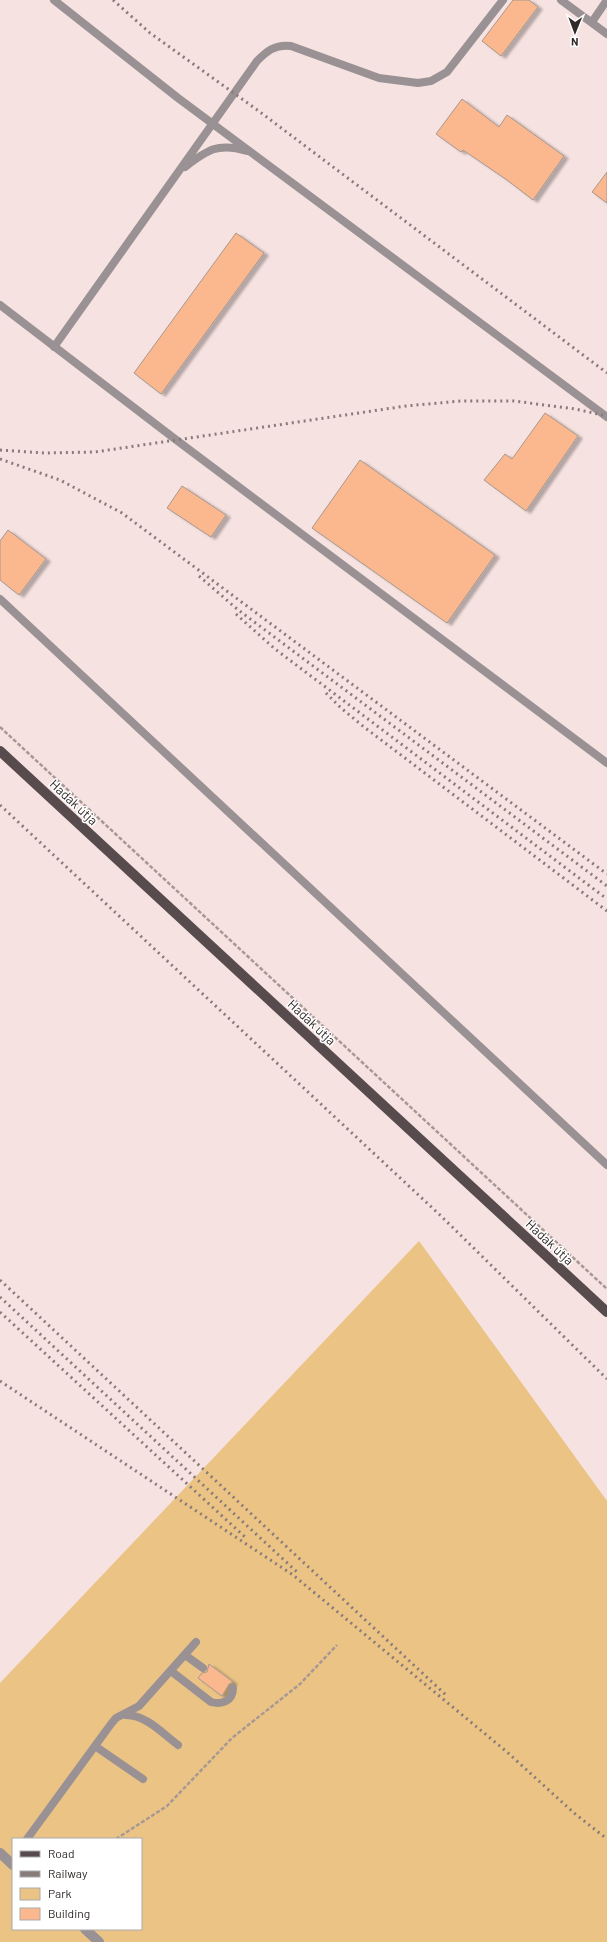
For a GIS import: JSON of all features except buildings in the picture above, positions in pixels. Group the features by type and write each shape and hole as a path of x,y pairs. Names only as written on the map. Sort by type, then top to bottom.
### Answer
{"main road":[{"name":"Hadak útja","path":"0,751 607,1312"}],"street":[{"path":"0,1853 12,1861"},
{"path":"86,1930 99,1942"}],"lane":[{"path":"54,0 212,123 607,417"},
{"path":"54,347 212,123 257,61 269,50 276,46 284,45 298,48 379,78 418,83 431,81 446,72 503,0"},
{"path":"561,0 607,34"},
{"path":"592,22 607,0"},
{"path":"178,172 200,155 217,147 234,147 255,154"},
{"path":"0,305 607,763"},
{"path":"0,599 607,1165"},
{"path":"28,1838 116,1718 139,1706 196,1642"},
{"path":"185,1655 202,1668"},
{"path":"171,1670 211,1702 215,1703 227,1700 232,1696 233,1688"},
{"path":"123,1715 136,1715 143,1718 178,1745"},
{"path":"95,1746 143,1779"}],"path":[{"path":"0,727 607,1290"},
{"path":"118,1838 167,1806 232,1738 300,1684 337,1645"}],"green space":[{"path":"419,1241 607,1501 607,1942 0,1942 0,1683"}],"railway":[{"path":"113,0 150,33 256,109 607,373"},
{"path":"0,450 44,453 95,452 406,406 461,401 514,401 575,409 607,416"},
{"path":"0,459 60,480 122,513 607,874"},
{"path":"199,576 237,609 607,886"},
{"path":"236,614 275,649 607,899"},
{"path":"326,693 364,727 607,911"},
{"path":"0,805 441,1216 607,1379"},
{"path":"0,1280 447,1696"},
{"path":"0,1297 297,1572"},
{"path":"0,1312 245,1537"},
{"path":"0,1381 293,1575 507,1752 574,1813 607,1839"}]}
